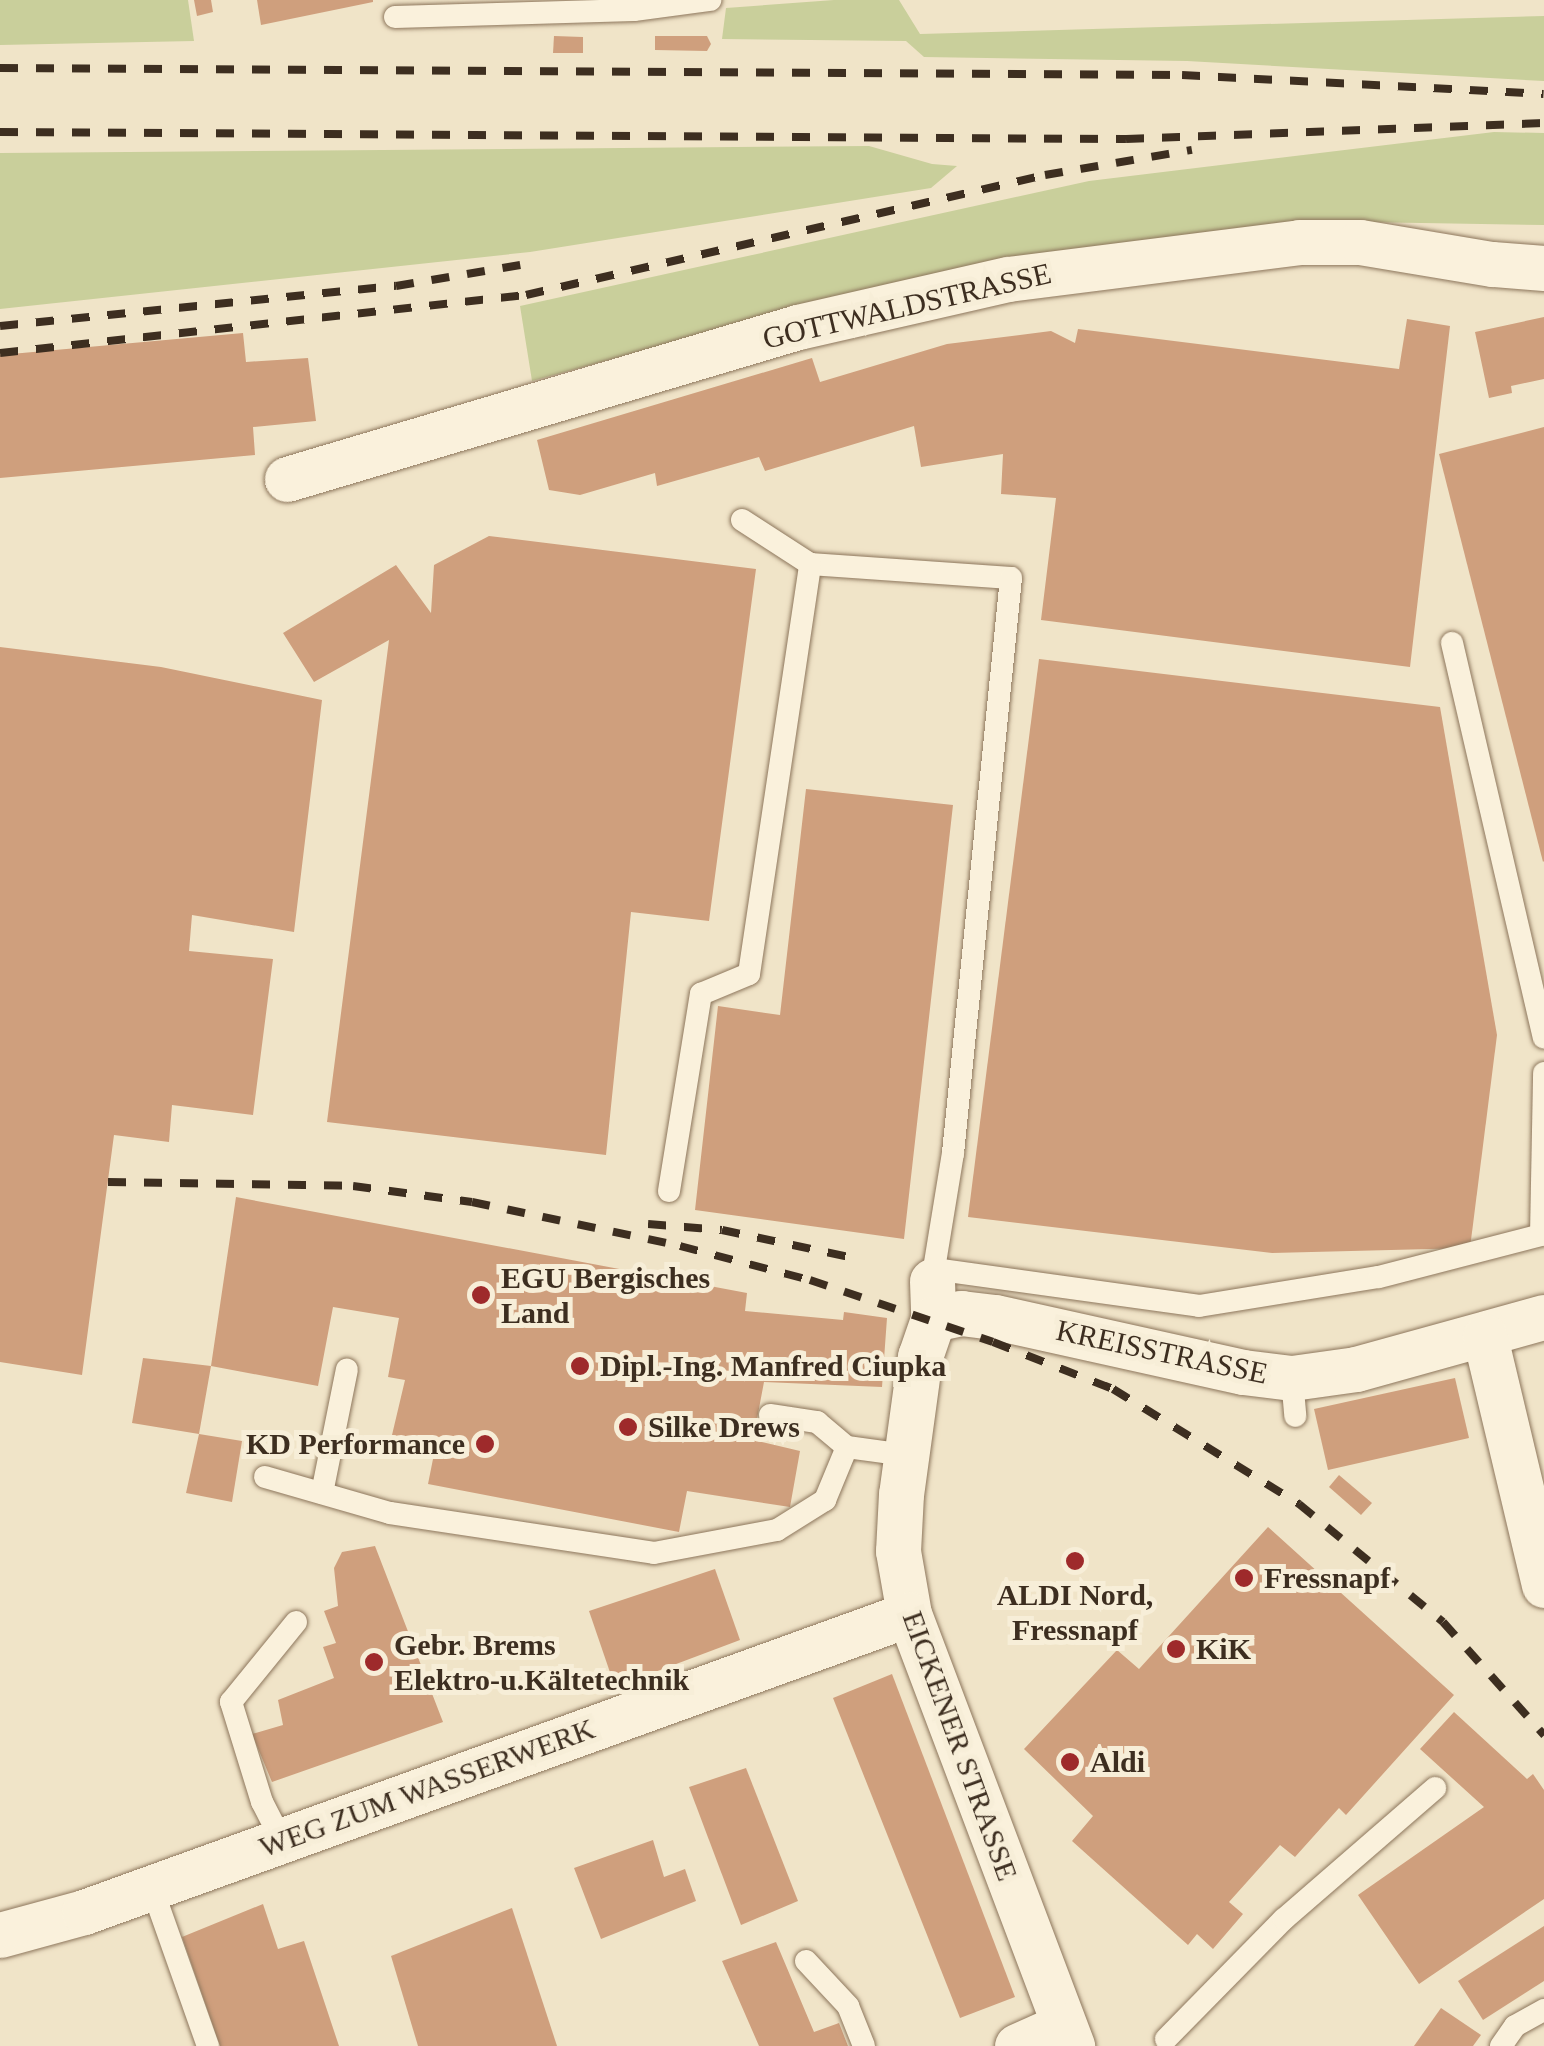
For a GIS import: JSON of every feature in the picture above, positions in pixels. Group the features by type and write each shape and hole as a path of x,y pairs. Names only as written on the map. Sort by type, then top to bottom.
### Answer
{"street":[{"name":"GOTTWALDSTRASSE","path":"287,479 798,327 1008,278 1300,242 1360,242 1492,264 1544,268"},
{"name":"KREISSTRASSE","path":"933,1290 961,1313 994,1316 1243,1372 1294,1398 1356,1370 1544,1317"},
{"name":"EICKENER STRASSE","path":"933,1290 906,1454 898,1550 909,1614 1068,2036"},
{"path":"1486,1336 1544,1585"},
{"name":"WEG ZUM WASSERWERK","path":"0,1935 152,1888 909,1614"},
{"path":"1017,2046 1068,2036"}],"lane":[{"path":"395,18 484,7 634,10 710,0"},
{"path":"742,520 810,564 1011,578 953,1153 933,1290 1199,1306 1379,1276 1541,1235 1544,1073"},
{"path":"669,1192 700,994 749,974 810,564"},
{"path":"1452,644 1544,1037"},
{"path":"322,1493 347,1369"},
{"path":"770,1414 817,1422 848,1447 906,1454"},
{"path":"265,1477 390,1512 654,1552 777,1530 825,1500 848,1447"},
{"path":"282,1841 262,1802 231,1702 296,1622"},
{"path":"1166,2039 1284,1919 1436,1788"},
{"path":"152,1888 208,2046"},
{"path":"806,1961 848,2006 864,2046"},
{"path":"1501,2046 1515,2026 1544,2010"}],"green space":[{"path":"0,0 188,0 194,41 0,45"},
{"path":"834,0 899,0 920,34 1544,16 1544,81 1187,61 924,57 906,41 722,39 726,8"},
{"path":"1494,132 1544,133 1544,225 1362,222 689,338 532,381 520,306 1089,181"},
{"path":"869,146 932,164 957,166 931,188 530,252 0,309 0,153"}],"building":[{"path":"194,0 211,0 213,12 197,16"},
{"path":"257,0 373,0 373,2 261,25"},
{"path":"554,36 583,37 583,53 553,53"},
{"path":"655,36 707,36 711,44 707,51 655,50"},
{"path":"1544,317 1544,379 1511,386 1512,393 1489,398 1475,332"},
{"path":"1407,319 1450,326 1410,667 1041,620 1056,498 1001,494 1003,454 921,467 914,426 765,471 759,457 657,486 655,473 580,495 549,490 537,440 812,358 820,382 947,344 1051,331 1075,343 1078,329 1399,369"},
{"path":"243,333 246,362 308,358 316,421 253,427 255,455 0,478 0,355"},
{"path":"1544,427 1544,861 1543,862 1439,454"},
{"path":"489,536 756,569 709,921 631,912 606,1155 327,1122 389,640 314,682 283,633 396,565 431,613 434,565"},
{"path":"0,647 161,667 322,700 294,932 192,915 189,951 273,959 253,1115 172,1105 169,1142 114,1135 82,1375 0,1362"},
{"path":"1039,659 1440,707 1497,1035 1470,1248 1272,1253 968,1217"},
{"path":"806,789 953,805 904,1239 695,1210 718,1006 780,1015"},
{"path":"236,1197 747,1293 745,1311 843,1320 844,1312 887,1318 882,1387 764,1382 753,1440 800,1451 790,1507 687,1491 679,1532 428,1484 436,1444 392,1435 405,1380 388,1377 399,1318 333,1307 318,1386 211,1366"},
{"path":"143,1358 211,1366 199,1434 132,1423"},
{"path":"1455,1378 1469,1438 1328,1470 1314,1409"},
{"path":"199,1434 242,1441 232,1502 186,1493"},
{"path":"1339,1475 1372,1503 1361,1515 1329,1487"},
{"path":"1268,1527 1454,1695 1346,1815 1339,1808 1295,1857 1280,1845 1229,1902 1243,1914 1213,1949 1197,1934 1188,1945 1072,1841 1093,1816 1024,1749 1117,1650 1139,1669"},
{"name":"Gebr. Brems Elektro-u.Kältetechnik","path":"375,1546 443,1722 272,1782 252,1734 283,1725 278,1700 334,1678 323,1647 336,1643 324,1611 338,1606 334,1568 342,1552"},
{"path":"715,1569 740,1640 615,1687 589,1611"},
{"path":"892,1674 1015,1997 960,2018 833,1698"},
{"path":"1454,1712 1527,1779 1533,1774 1544,1790 1544,1899 1419,1984 1358,1895 1484,1807 1420,1749"},
{"path":"746,1768 798,1901 741,1925 689,1787"},
{"path":"653,1840 664,1877 685,1869 696,1901 601,1939 574,1868"},
{"path":"263,1904 278,1949 304,1941 339,2046 220,2046 182,1937"},
{"path":"512,1908 557,2046 418,2046 391,1956"},
{"path":"1544,1926 1544,1981 1483,2020 1458,1981"},
{"path":"776,1942 814,2032 839,2023 848,2046 759,2046 722,1961"},
{"path":"1441,2008 1481,2035 1473,2046 1414,2046"}],"railway":[{"path":"0,68 1182,75 1544,94"},
{"path":"0,132 1126,139 1544,123"},
{"path":"0,353 526,295 1045,175 1192,150"},
{"path":"0,326 396,286 526,264"},
{"path":"108,1182 353,1186 472,1202 680,1246 810,1280 993,1342 1113,1389 1299,1504 1443,1622 1544,1735"},
{"path":"648,1224 722,1230 858,1259"}],"place":[{"name":"EGU Bergisches Land","path":"481,1295"},
{"name":"Dipl.-Ing. Manfred Ciupka","path":"580,1366"},
{"name":"Silke Drews","path":"628,1427"},
{"name":"KD Performance","path":"485,1444"},
{"name":"ALDI Nord, Fressnapf","path":"1075,1561"},
{"name":"Fressnapf","path":"1244,1578"},
{"name":"KiK","path":"1176,1649"},
{"name":"Gebr. Brems Elektro-u.Kältetechnik","path":"374,1662"},
{"name":"Aldi","path":"1070,1762"}]}
